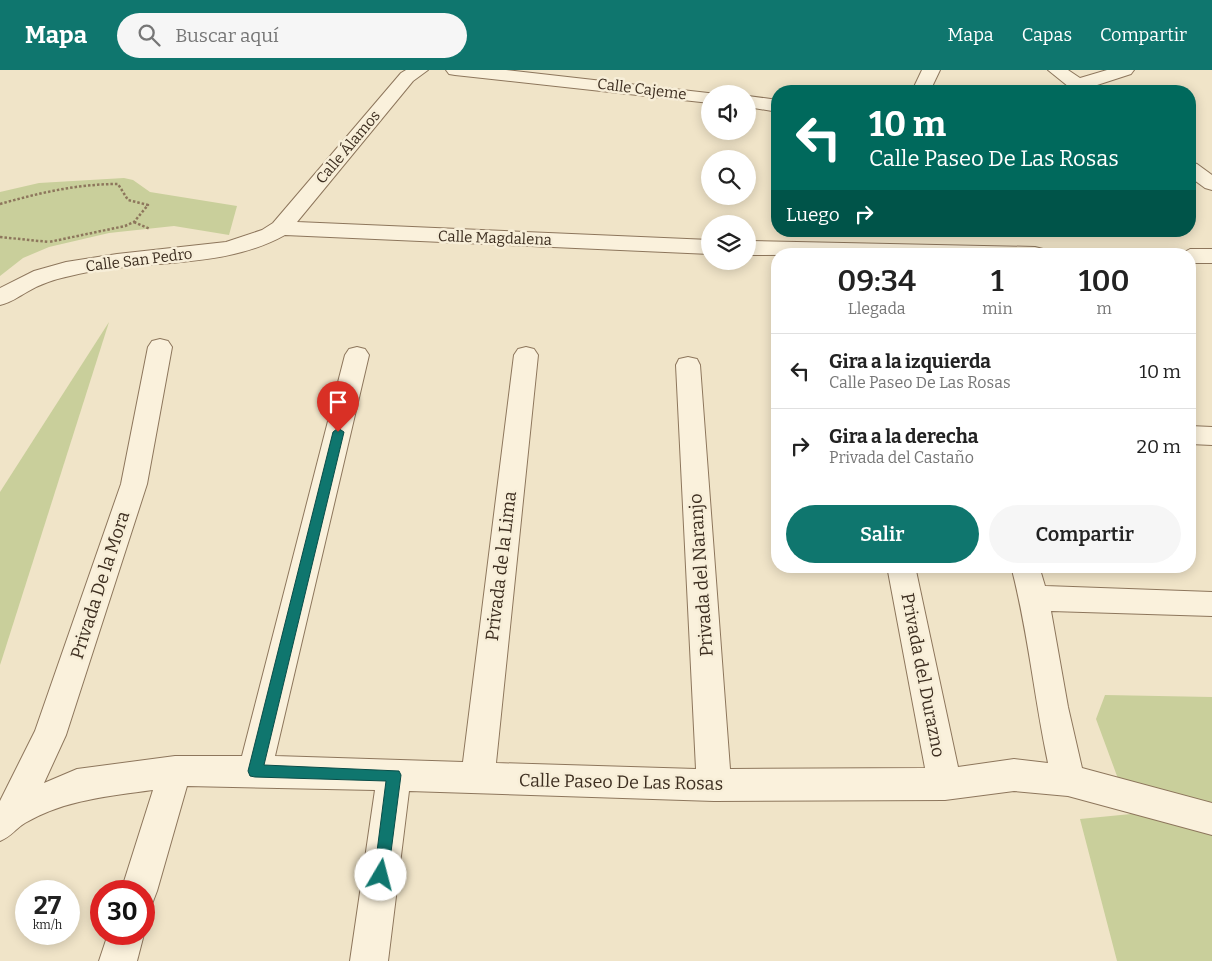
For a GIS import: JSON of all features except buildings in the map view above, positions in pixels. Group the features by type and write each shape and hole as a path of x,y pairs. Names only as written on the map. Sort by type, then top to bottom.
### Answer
{"street":[{"name":"Calle Álamos","path":"281,228 407,77 419,70"},
{"name":"Calle Cajeme","path":"454,70 701,96"},
{"path":"924,85 931,70"},
{"path":"1057,70 1077,85"},
{"path":"1088,85 1125,70"},
{"path":"756,103 771,105"},
{"path":"1196,172 1212,184"},
{"name":"Calle Magdalena","path":"281,228 701,247"},
{"name":"Calle San Pedro","path":"0,298 27,283 56,272 149,258 230,249 262,240 281,228"},
{"path":"756,248 771,248"},
{"path":"1196,256 1212,256"},
{"name":"Privada De la Mora","path":"6,818 50,735 134,484 160,347"},
{"path":"255,771 357,355"},
{"name":"Privada de la Lima","path":"478,778 526,355"},
{"name":"Privada del Naranjo","path":"688,365 714,785"},
{"path":"1196,435 1212,436"},
{"name":"Privada del Durazno","path":"902,573 945,784"},
{"path":"1026,573 1034,598 1052,708 1068,780"},
{"path":"1034,598 1212,604"},
{"path":"142,880 175,771"},
{"name":"Calle Paseo De Las Rosas","path":"6,818 77,785 175,771 255,771 714,785 945,784 1014,775 1068,780 1212,819"},
{"path":"369,961 394,775"},
{"path":"118,961 123,945"}],"path":[{"path":"0,204 63,187 94,183 118,184 128,200 148,205 138,218 125,226 49,242 0,238"},
{"path":"49,242 56,272"}],"green space":[{"path":"124,178 133,180 150,192 237,206 229,235 174,226 109,233 49,247 23,258 0,276 0,192 39,183"},
{"path":"109,322 2,659 0,665 0,492"},
{"path":"1105,695 1212,697 1212,961 1117,961 1080,819 1131,814 1096,719"}],"route":[{"path":"338,432 255,771 394,775 381,875"}]}
